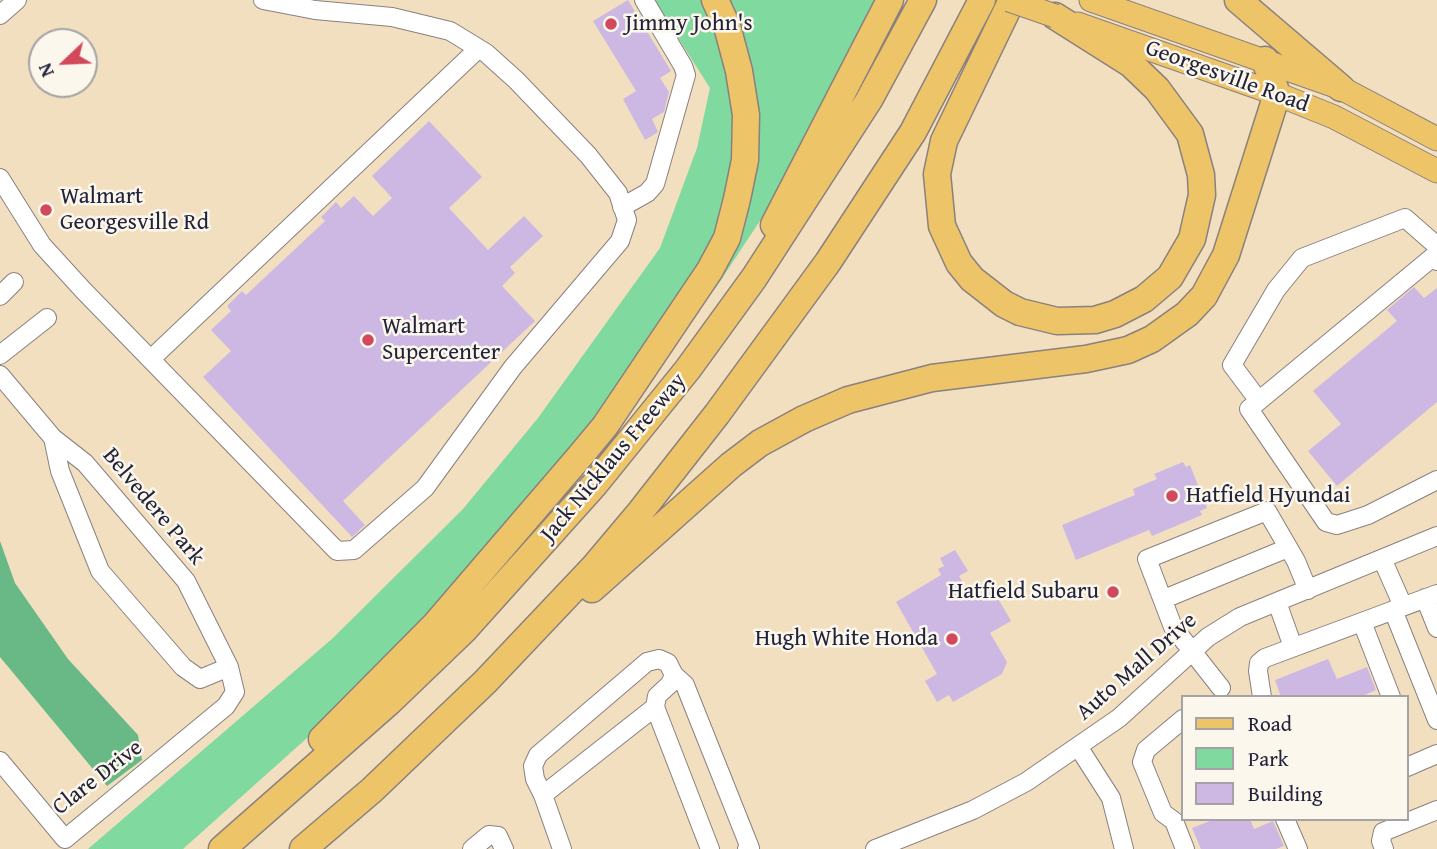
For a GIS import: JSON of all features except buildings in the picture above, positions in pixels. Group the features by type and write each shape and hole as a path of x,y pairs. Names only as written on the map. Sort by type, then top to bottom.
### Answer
{"highway":[{"path":"295,786 313,747 435,625 601,430 710,270 727,238 737,199 745,160 746,116 727,26 715,0"},
{"path":"754,278 780,209 820,138 890,0"},
{"name":"Jack Nicklaus Freeway","path":"222,849 408,684 536,551 665,399 754,278 862,111 923,0"},
{"path":"303,849 372,790 489,677 593,568 738,386 828,262 913,132 982,0"},
{"path":"1011,0 944,141 937,174 942,226 959,263 972,279 995,299 1020,312 1057,321 1095,320 1115,314 1144,299 1170,277 1192,239 1202,195 1201,175 1190,134 1157,89 1130,64 1055,16"},
{"path":"1238,0 1341,88"},
{"path":"489,677 731,465 760,443 804,419 848,400 932,378 1086,359 1128,350 1178,320 1204,296 1226,255 1277,94 1265,60"}],"main road":[{"name":"Georgesville Road","path":"1011,0 1277,94 1334,117 1437,171"},
{"name":"Georgesville Road","path":"1091,0 1341,88 1437,139"}],"street":[{"path":"0,15 17,0"},
{"path":"0,178 42,245 337,551 354,550 425,488 513,367 620,242 627,220 618,193 588,155 527,90 478,49 450,31 377,8 263,0"},
{"path":"622,207 647,193 655,184 686,75 644,0"},
{"path":"152,358 478,49"},
{"path":"1259,401 1232,365 1276,290 1302,258 1405,218 1436,254 1259,401 1249,409 1326,522 1338,525 1368,515 1436,483"},
{"path":"0,296 14,282"},
{"path":"0,355 47,318"},
{"name":"Belvedere Park","path":"0,375 53,438 85,463 186,581 229,667 235,692"},
{"path":"53,438 60,471 100,571 183,667 200,679 229,667"},
{"path":"1219,694 1173,627 1147,559 1267,511 1308,590"},
{"name":"Auto Mall Drive","path":"875,849 973,810 1079,748 1119,718 1223,626 1383,561 1437,536"},
{"path":"1164,599 1287,548"},
{"path":"1383,561 1437,720"},
{"path":"1262,695 1259,663 1293,647 1431,596 1437,628"},
{"path":"1277,602 1293,647"},
{"path":"1362,622 1390,695"},
{"path":"562,849 535,779 533,766 538,755 647,662 659,659 668,663 674,675 685,685 750,848 747,849"},
{"path":"674,675 670,684 657,696 655,707 710,849"},
{"name":"Clare Drive","path":"0,761 65,839 226,706 235,692"},
{"path":"543,795 655,707"},
{"path":"1182,720 1146,750 1142,762 1163,813 1179,817 1185,849"},
{"path":"1079,748 1111,798 1124,849"},
{"path":"1409,760 1437,754"},
{"path":"1384,849 1381,841 1383,832 1437,810"},
{"path":"1286,821 1298,849"},
{"path":"472,849 489,835 498,836 504,849"}],"green space":[{"path":"654,0 706,0 731,64 736,168 709,258 617,395 393,661 183,849 88,849 333,638 463,509 538,418 660,248 697,148 710,88"},
{"path":"722,0 881,0 775,198 715,289 749,177"},
{"path":"0,541 15,583 68,659 138,735 142,760 107,786 0,657"}],"place":[{"name":"Jimmy John's","path":"611,24"},
{"name":"Walmart Georgesville Rd","path":"46,210"},
{"name":"Walmart Supercenter","path":"368,340"},
{"name":"Hatfield Hyundai","path":"1172,496"},
{"name":"Hatfield Subaru","path":"1113,592"},
{"name":"Hugh White Honda","path":"952,639"}]}
